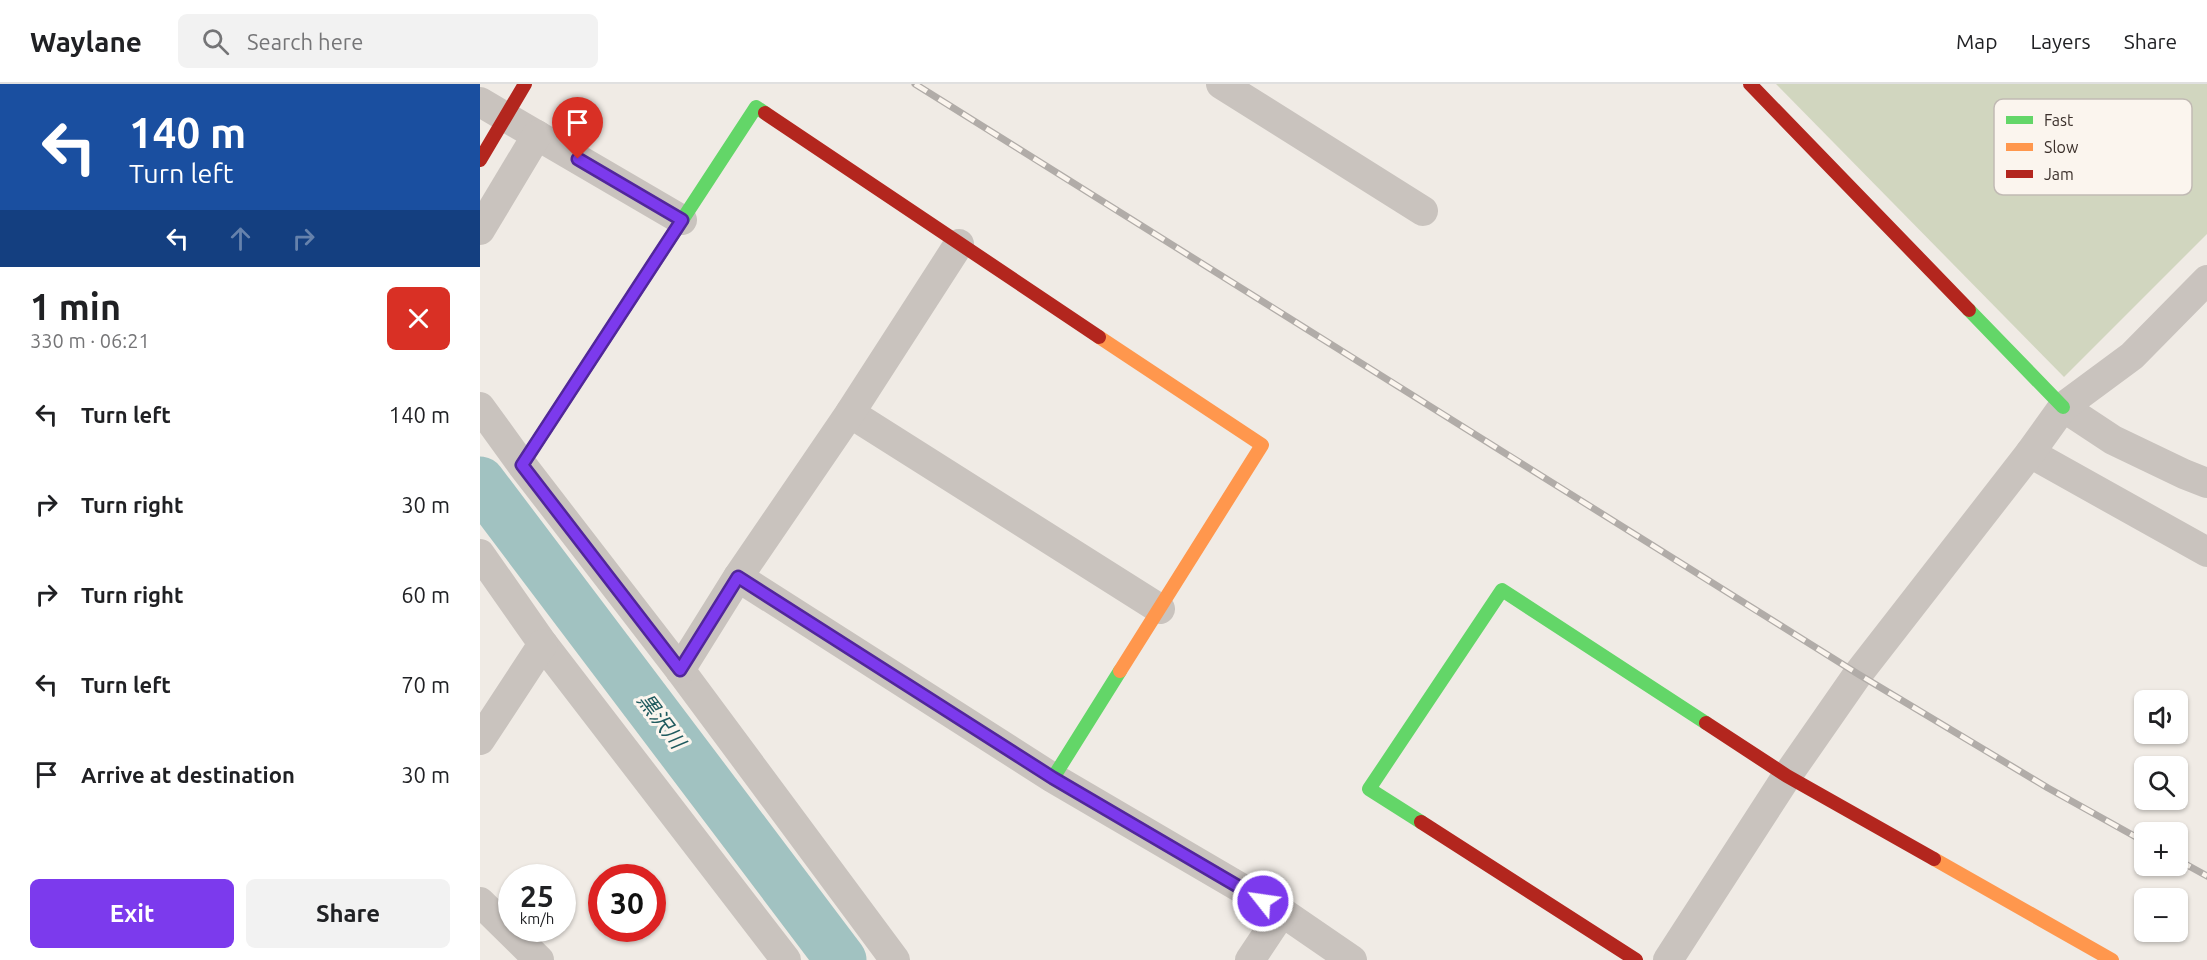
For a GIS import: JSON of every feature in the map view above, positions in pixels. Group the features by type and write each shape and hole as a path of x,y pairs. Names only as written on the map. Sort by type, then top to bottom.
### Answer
{"street":[{"path":"480,160 525,84"},
{"path":"1221,84 1423,211"},
{"path":"1750,84 2063,407 2113,440 2207,483"},
{"path":"480,102 682,220"},
{"path":"522,465 756,107 1262,445 1053,778"},
{"path":"480,230 537,135"},
{"path":"680,670 738,577 850,413 959,244"},
{"path":"1668,960 1787,776 1858,674 2030,453 2063,407 2132,356 2207,280"},
{"path":"480,407 680,670 895,960"},
{"path":"850,413 1160,609"},
{"path":"2030,453 2207,552"},
{"path":"480,554 543,644 786,960"},
{"path":"738,577 1053,778 1282,912 1352,960"},
{"path":"1636,960 1369,789 1502,590 1787,776 2112,960"},
{"path":"480,740 543,644"},
{"path":"480,902 539,960"},
{"path":"1250,960 1282,912"}],"green space":[{"path":"1776,84 2207,84 2207,234 2064,377"}],"waterway":[{"name":"黒沢川","path":"480,482 841,960"}],"railway":[{"path":"915,84 1858,674 2048,788 2134,836"},
{"path":"2188,866 2207,876"}],"traffic: fast":[{"path":"522,465 756,107 765,113"},
{"path":"1969,310 2063,407"},
{"path":"1421,822 1369,789 1502,590 1706,723"},
{"path":"1053,778 1120,671"}],"traffic: slow":[{"path":"1099,337 1262,445 1120,671"},
{"path":"1934,859 2112,960"}],"traffic: jam":[{"path":"480,160 525,84"},
{"path":"1750,84 1969,310"},
{"path":"765,113 1099,337"},
{"path":"1706,723 1787,776 1934,859"},
{"path":"1421,822 1636,960"}],"route":[{"path":"578,159 682,220 522,465 680,670 738,577 1053,778 1263,901"}]}
